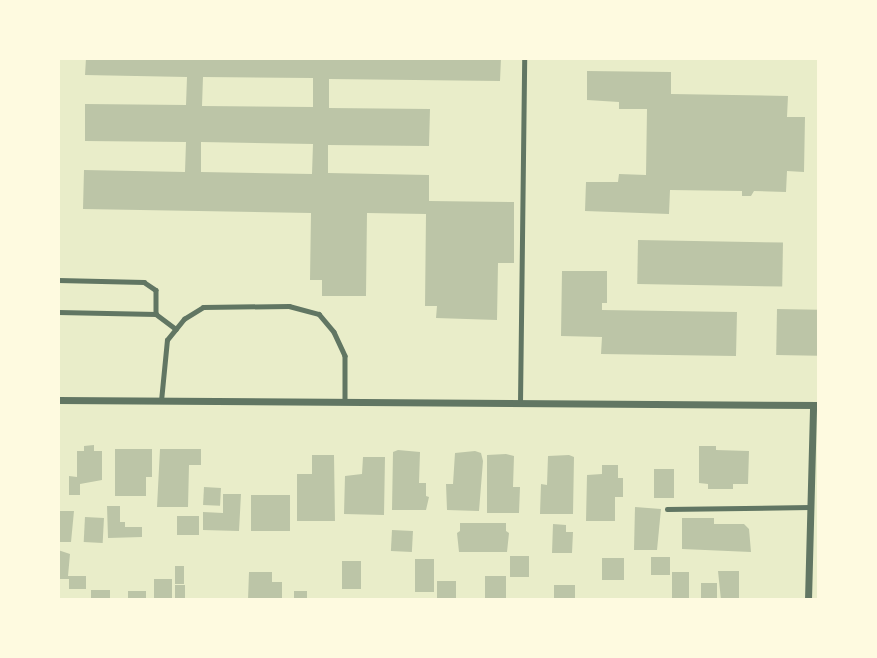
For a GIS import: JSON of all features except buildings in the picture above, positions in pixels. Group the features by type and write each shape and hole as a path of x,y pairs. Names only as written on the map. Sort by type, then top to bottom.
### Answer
{"street":[{"path":"58,400 816,405 808,600"}],"lane":[{"path":"520,403 524,58"},
{"path":"58,280 144,282 156,290 156,314"},
{"path":"161,401 167,340 184,319 203,307 289,306 319,314 334,332 345,356 345,402"},
{"path":"58,312 156,314 176,329"},
{"path":"667,509 810,507"}]}
